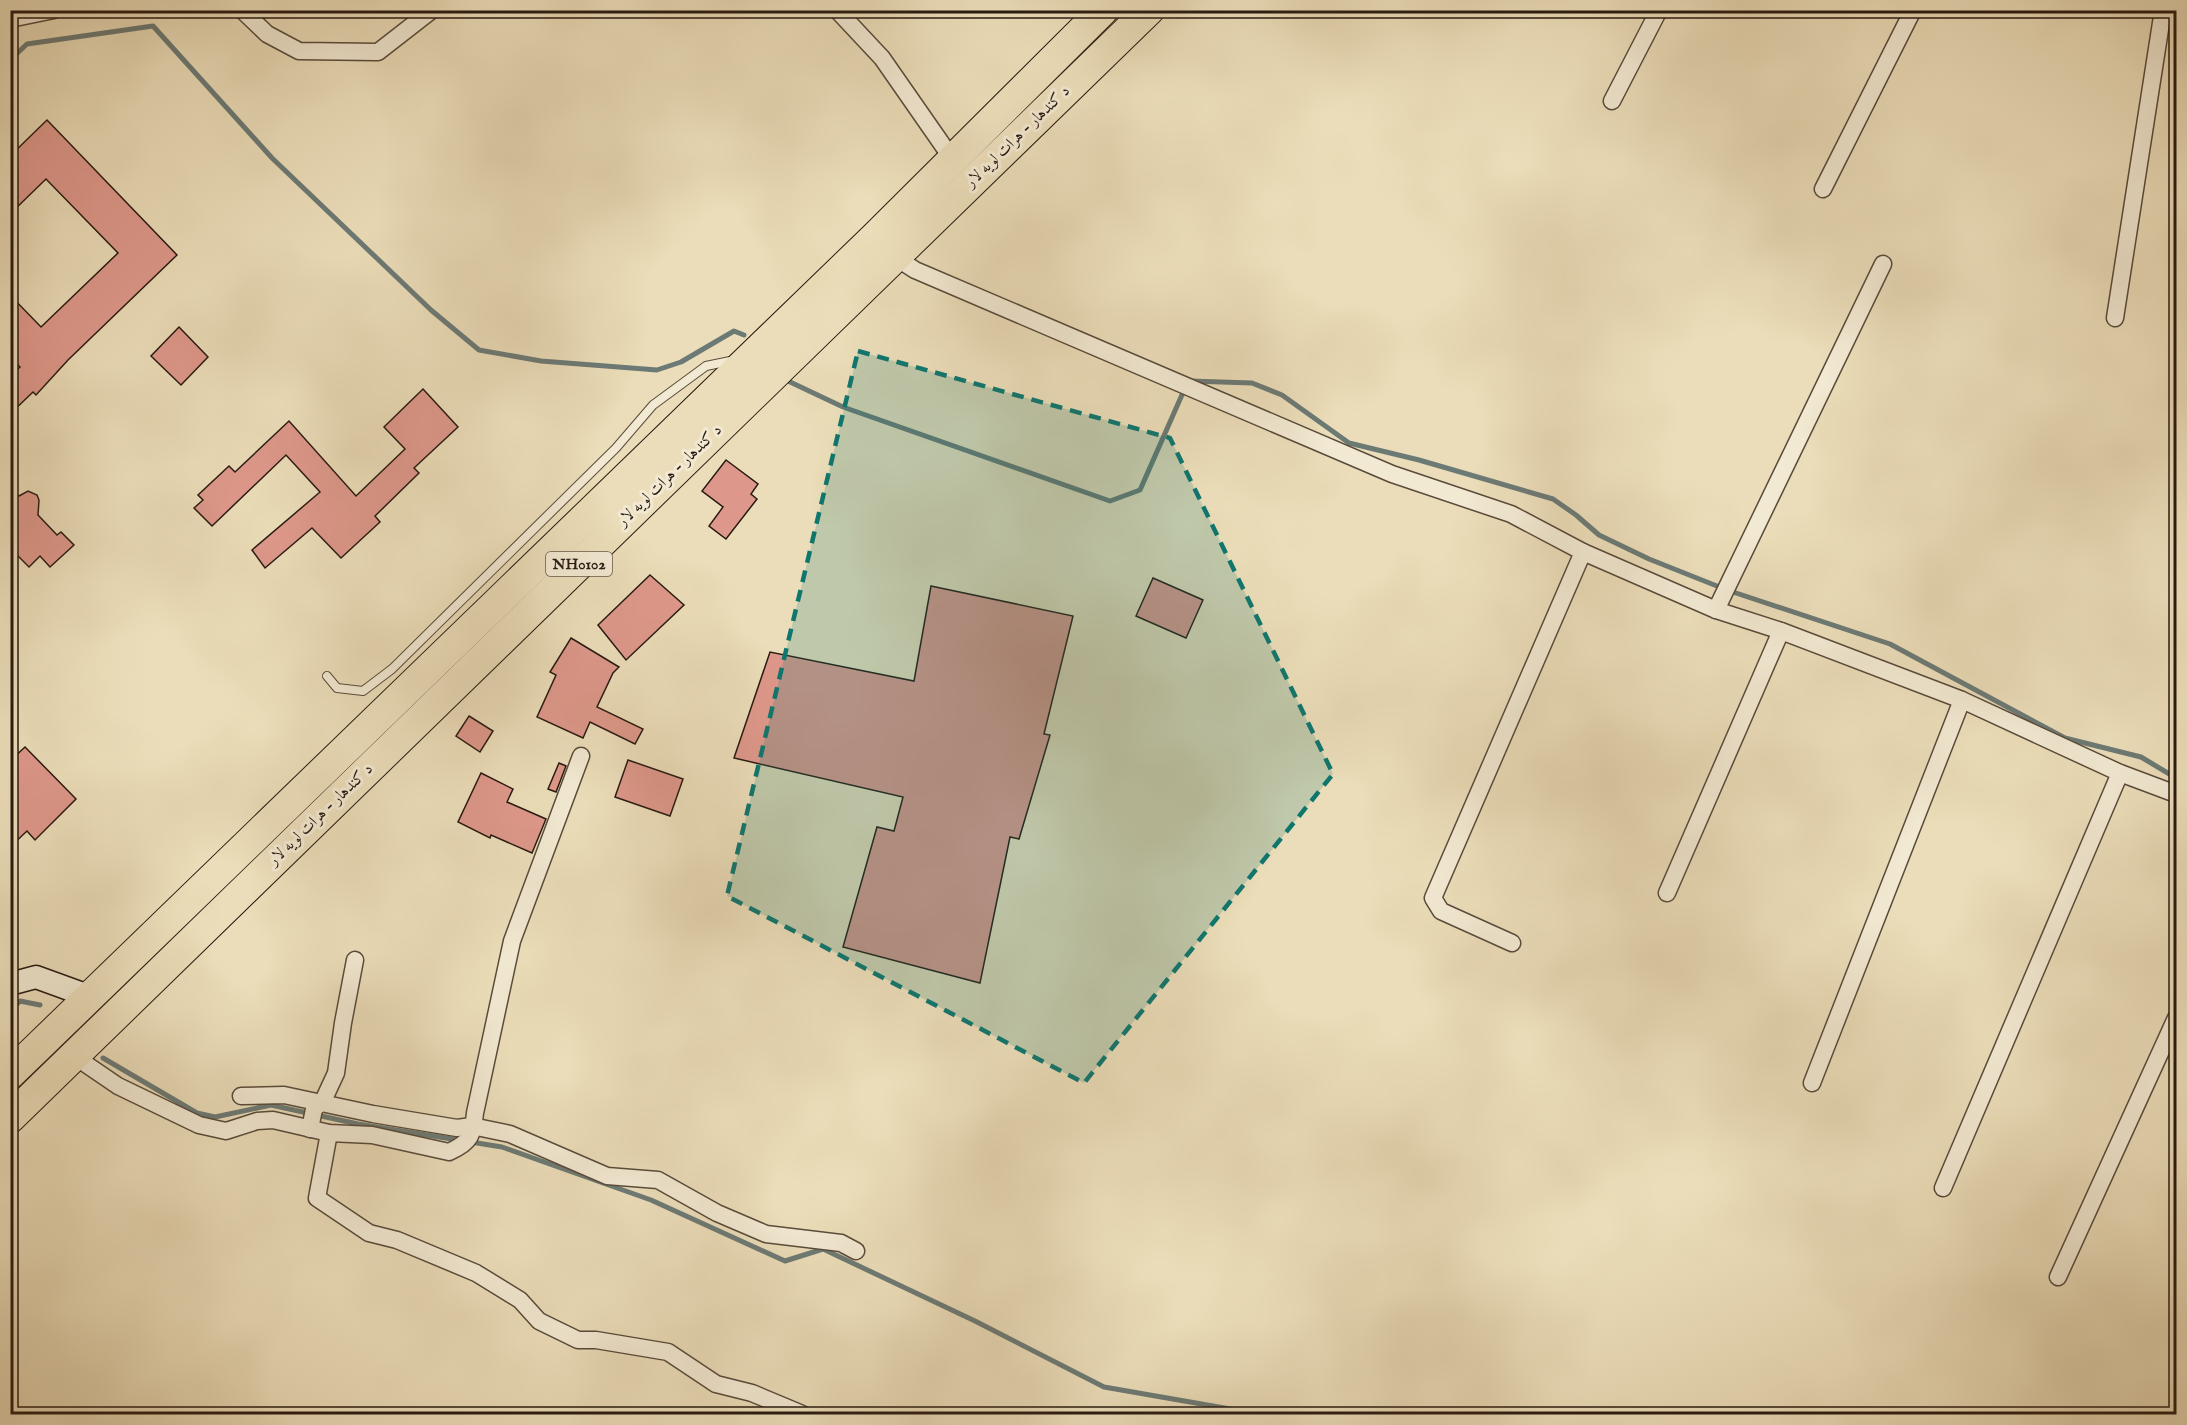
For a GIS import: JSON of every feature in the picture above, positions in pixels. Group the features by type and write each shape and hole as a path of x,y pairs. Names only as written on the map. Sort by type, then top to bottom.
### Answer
{"highway":[{"name":"د کندهار - هرات لويه لار","path":"10,1118 398,741 886,246 953,159 1103,10"},
{"name":"د کندهار - هرات لويه لار","path":"10,1074 753,356 886,246 1149,10"},
{"path":"376,721 398,741"}],"street":[{"path":"10,19 54,10"},
{"path":"242,10 267,34 299,51 378,52 432,10"},
{"path":"837,10 882,58 953,159"},
{"path":"1612,101 1659,10"},
{"path":"1823,189 1913,10"},
{"path":"2115,318 2163,10"},
{"path":"886,246 915,270 1191,389 1392,474 1511,514 1583,552 1722,597 1781,631 1962,700 2120,773 2176,794"},
{"path":"1722,597 1883,264"},
{"path":"1512,943 1441,910 1433,898 1583,552"},
{"path":"1667,893 1781,631"},
{"path":"1812,1083 1962,700"},
{"path":"329,1134 372,1135 449,1152 460,1146 473,1130 512,941 581,756"},
{"path":"1943,1188 2120,773"},
{"path":"314,1115 324,1100 336,1072 355,960"},
{"path":"10,984 36,977 91,997"},
{"path":"2058,1277 2176,1018"},
{"path":"74,1056 118,1086 199,1125 226,1131 257,1121 314,1115 510,1134 607,1176 658,1180 717,1213 766,1234 841,1243 856,1251"},
{"path":"241,1096 284,1095 314,1115 329,1134 317,1198 369,1233 397,1240 476,1274 520,1300 539,1321 578,1340 596,1340 668,1352 716,1384 752,1393 802,1414"}],"lane":[{"path":"327,676 337,688 363,691 378,680 545,520 616,448 653,405 706,366 753,356"}],"highlighted area":[{"path":"858,351 1170,438 1333,774 1084,1083 727,896"}],"building":[{"path":"47,120 177,255 68,360 36,395 33,392 10,414 10,376 20,367 10,358 10,295 41,327 118,253 46,179 10,214 10,156"},
{"path":"179,327 208,357 181,385 151,356"},
{"path":"423,389 458,427 414,468 419,473 375,516 380,522 341,558 312,528 265,568 252,550 320,492 286,455 212,526 194,508 203,500 198,495 229,466 235,472 289,421 356,496 405,449 384,427"},
{"path":"726,460 758,484 751,494 757,499 726,539 709,526 723,507 702,491"},
{"path":"10,487 19,496 28,491 37,495 38,515 57,535 61,532 74,545 50,567 40,556 29,567 10,548"},
{"path":"650,575 684,605 626,660 598,625"},
{"path":"1153,578 1203,600 1186,638 1136,616"},
{"path":"931,586 1073,616 1044,734 1050,735 1019,839 1010,837 980,983 843,947 877,827 894,831 903,797 734,758 770,652 914,681"},
{"path":"571,638 619,667 613,673 597,707 643,729 635,744 590,722 583,738 537,717 556,675 550,672"},
{"path":"469,716 493,731 480,752 456,736"},
{"path":"25,747 76,799 35,840 27,831 10,847 10,761"},
{"path":"628,760 683,779 670,816 615,797"},
{"path":"559,763 566,766 556,792 548,789"},
{"path":"481,773 513,789 507,802 546,819 532,853 491,835 490,838 458,822"}],"waterway":[{"path":"10,60 27,44 153,26 272,158 431,310 479,350 541,361 657,370 681,362 734,331 744,335"},
{"path":"788,381 843,407 1110,501 1140,490 1185,388"},
{"path":"1190,381 1252,383 1282,395 1349,443 1419,460 1553,499 1599,535 1649,559 1727,590 1890,644 2065,738 2141,757 2176,778"},
{"path":"10,1011 20,1001 40,1005"},
{"path":"103,1058 197,1113 215,1117 271,1105 358,1124 502,1147 651,1200 785,1261 823,1249 975,1321 1104,1387 1259,1414"}]}
